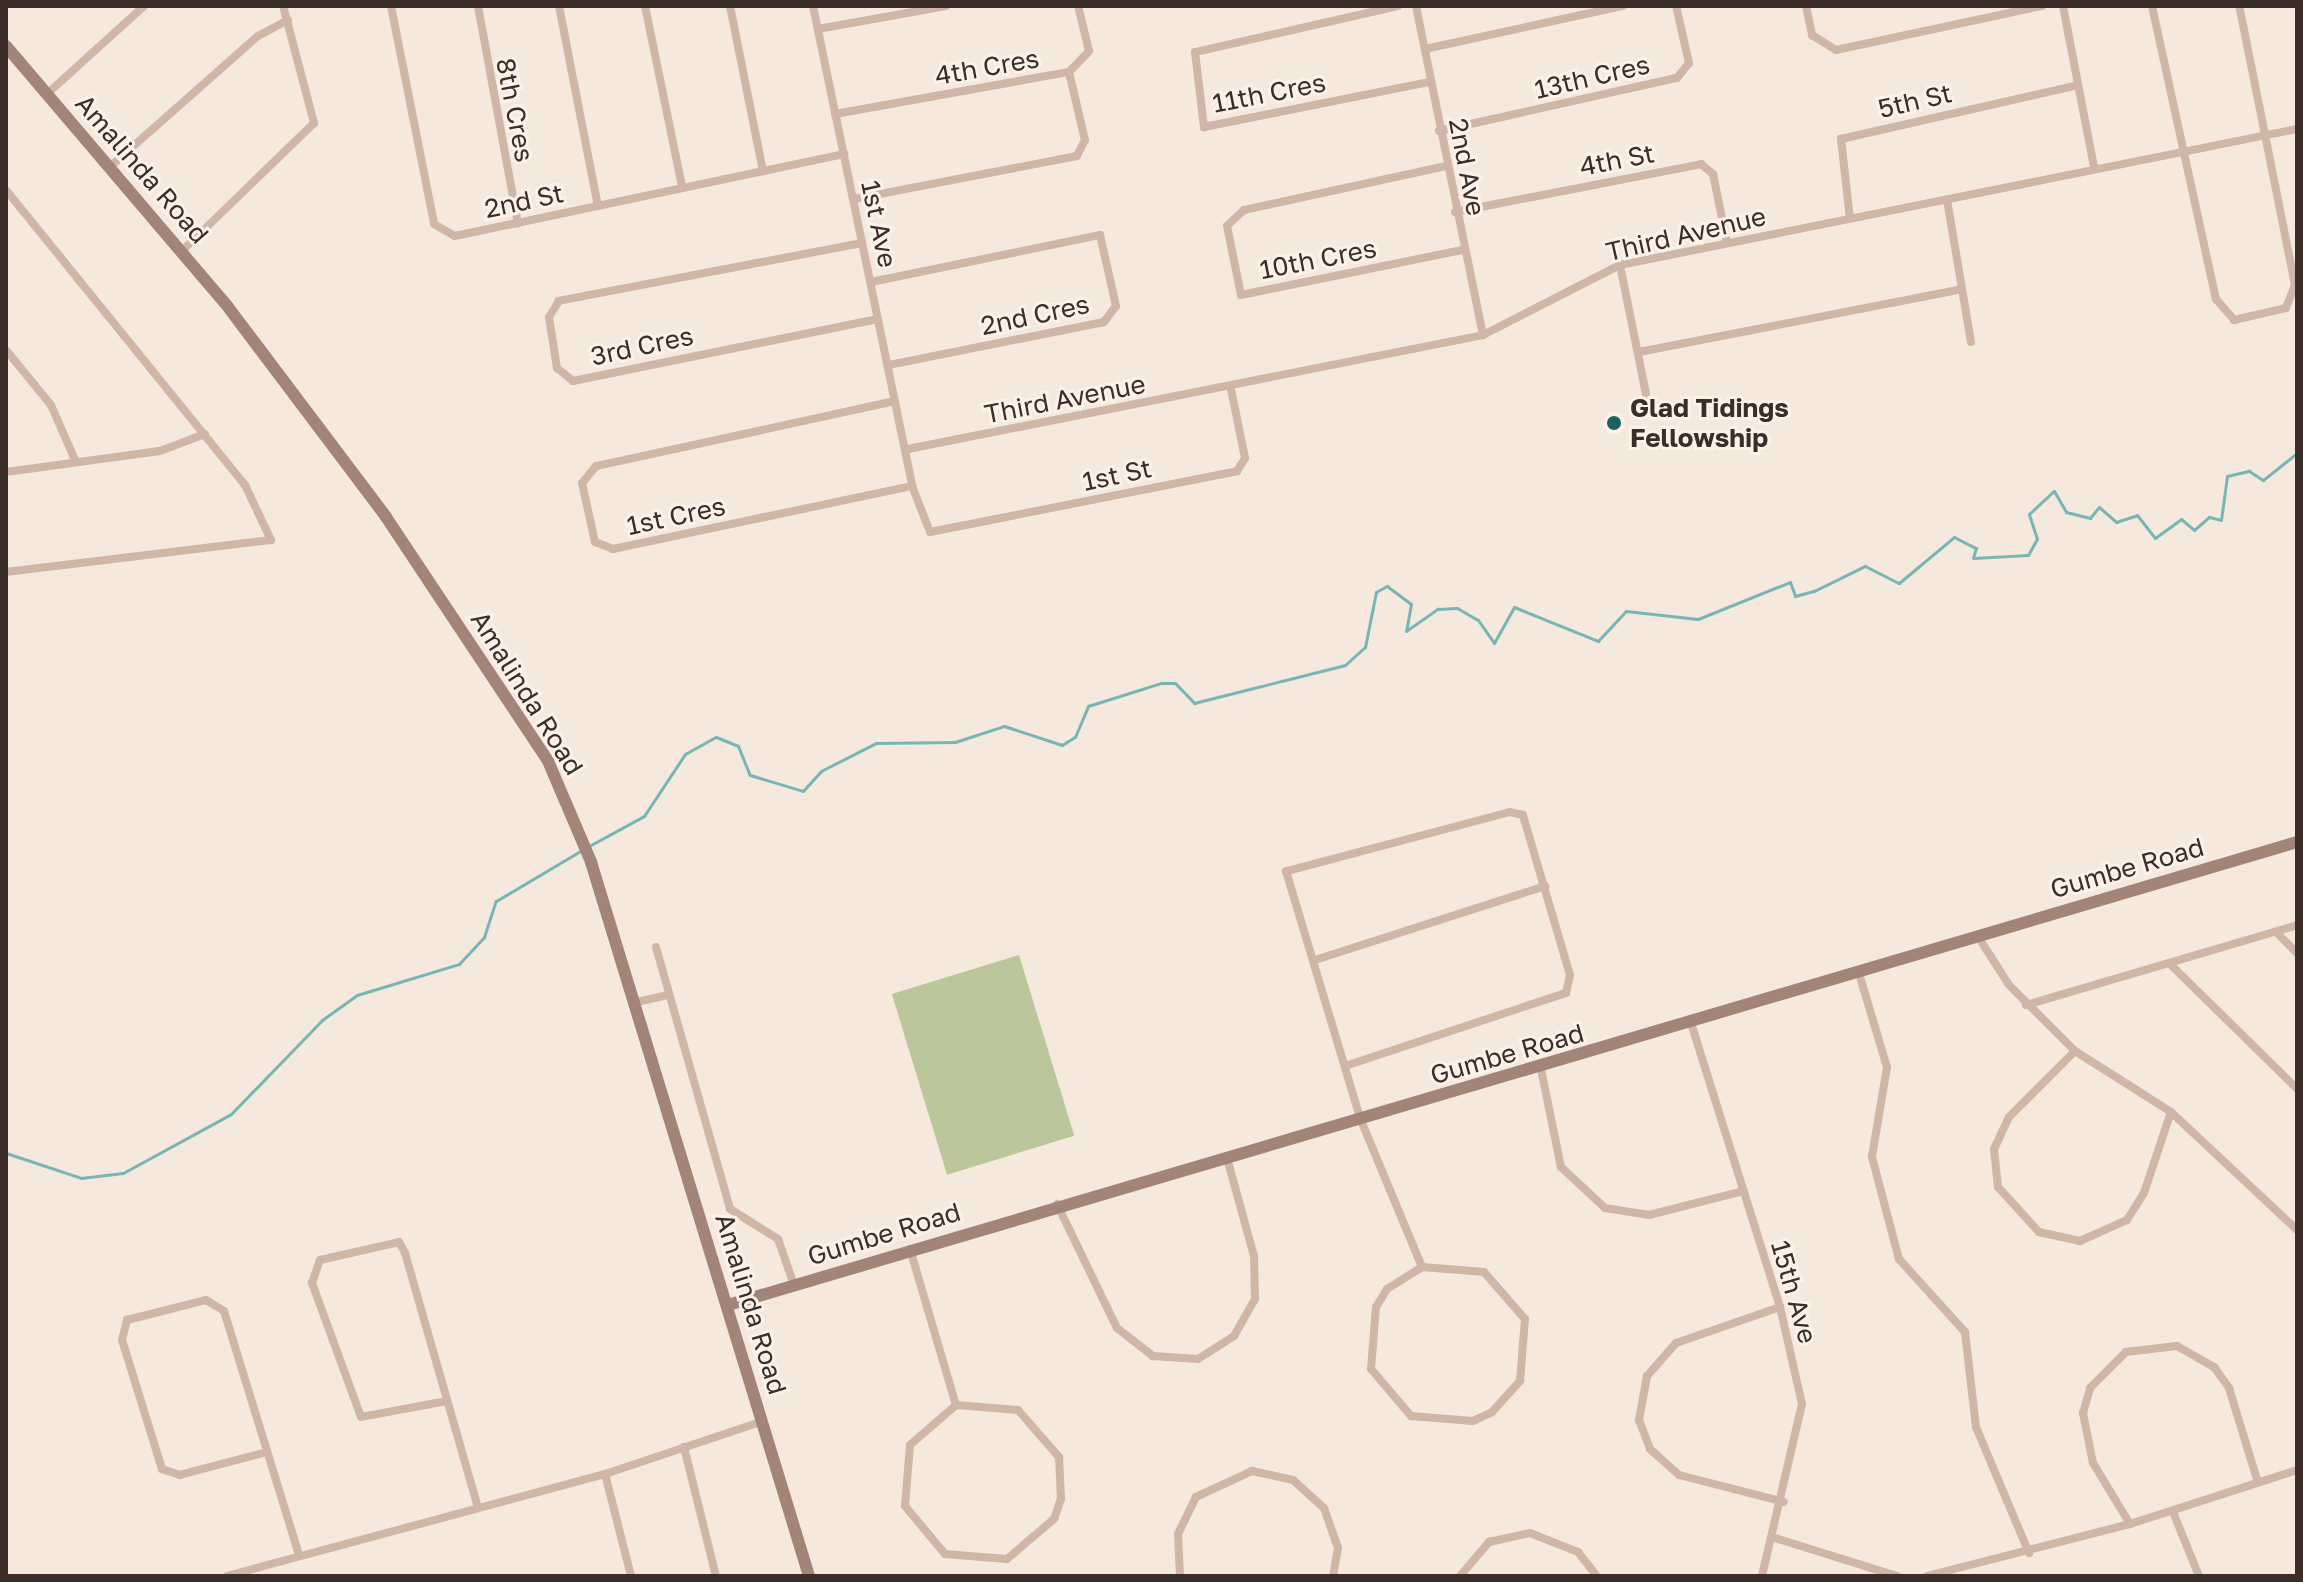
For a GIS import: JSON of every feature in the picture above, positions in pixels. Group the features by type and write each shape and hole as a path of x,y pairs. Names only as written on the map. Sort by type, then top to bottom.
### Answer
{"street":[{"path":"48,93 144,6"},
{"path":"184,249 314,123 283,6"},
{"name":"2nd St","path":"391,6 434,224 455,236 844,154"},
{"name":"8th Cres","path":"478,6 518,223"},
{"path":"559,6 598,206"},
{"path":"645,6 682,187"},
{"path":"730,6 763,171"},
{"name":"1st Ave","path":"813,6 895,401 908,449 912,486 923,524"},
{"path":"818,29 946,6"},
{"path":"1069,72 1089,51 1078,6"},
{"name":"11th Cres","path":"1398,6 1195,52 1204,127 1430,82"},
{"name":"2nd Ave","path":"1416,6 1455,212 1483,335"},
{"path":"1425,49 1623,6"},
{"name":"13th Cres","path":"1439,131 1677,78 1689,63 1676,6"},
{"path":"1806,6 1812,35 1836,50 2042,6"},
{"path":"2063,6 2094,167"},
{"path":"2152,6 2216,299 2234,320 2286,308 2293,297 2266,135 2239,6"},
{"path":"112,165 258,36 288,20"},
{"name":"Amalinda Road","path":"6,46 184,249 386,517 502,687 548,761 591,862 809,1576"},
{"name":"4th Cres","path":"835,114 1069,72 1085,140 1077,156 853,199"},
{"name":"5th St","path":"1850,219 1837,147 1845,137 2078,85"},
{"name":"Third Avenue","path":"908,449 1231,389 1483,335 1620,265 1947,200 2094,167 2297,129"},
{"name":"4th St","path":"1455,212 1701,164 1713,174 1727,243"},
{"name":"10th Cres","path":"1446,166 1244,210 1227,226 1241,295 1463,250"},
{"path":"6,190 245,485 271,540 6,572"},
{"path":"1947,200 1959,290 1971,342"},
{"name":"2nd Cres","path":"871,282 1100,235 1116,306 1104,322 888,365"},
{"name":"3rd Cres","path":"862,243 559,301 549,317 557,368 573,381 878,319"},
{"path":"1620,265 1646,394"},
{"path":"1639,352 1959,290"},
{"path":"6,350 51,405 75,460"},
{"name":"1st St","path":"923,524 940,535 1237,471 1245,458 1231,389"},
{"name":"1st Cres","path":"895,401 596,466 582,483 595,542 613,549 912,486"},
{"path":"6,472 75,460 160,451 205,434"},
{"path":"1345,1066 1566,993 1570,975 1527,822 1516,812 1286,871 1360,1118 1422,1267"},
{"name":"Gumbe Road","path":"728,1305 1057,1203 1541,1069 1858,970 2297,842"},
{"path":"1315,960 1545,886"},
{"path":"2026,1005 2297,925"},
{"path":"2276,932 2297,953"},
{"path":"1977,935 2026,1005 2075,1051 2171,1112 2297,1230"},
{"path":"656,947 730,1209 778,1239 794,1285"},
{"path":"2170,964 2297,1089"},
{"path":"1858,970 1887,1067 1872,1157 1899,1259 1965,1332 1976,1427 2029,1553"},
{"path":"633,1003 668,995"},
{"name":"15th Ave","path":"1691,1023 1780,1307 1802,1404 1784,1502 1762,1576"},
{"path":"2075,1051 2009,1117 1994,1149 1998,1187 2039,1232 2080,1241 2127,1220 2144,1193 2171,1112"},
{"path":"1541,1069 1561,1167 1605,1208 1649,1215 1744,1191"},
{"path":"1057,1203 1117,1328 1153,1356 1198,1359 1234,1336 1255,1299 1254,1256 1227,1158"},
{"path":"447,1401 361,1417 312,1283 320,1260 399,1242 447,1401 478,1508"},
{"path":"910,1248 956,1405"},
{"path":"1422,1267 1484,1272 1525,1319 1520,1381 1500,1405 1473,1421 1452,1425 1411,1416 1371,1369 1376,1307 1387,1289 1422,1267"},
{"path":"267,1452 180,1475 162,1469 122,1340 127,1320 206,1300 224,1311 299,1555"},
{"path":"1780,1307 1676,1343 1647,1376 1639,1420 1650,1449 1679,1475 1784,1502"},
{"path":"2130,1524 2093,1463 2083,1413 2098,1378 2126,1352 2177,1346 2214,1367 2229,1388 2258,1483"},
{"path":"956,1405 1018,1410 1059,1457 1054,1519 1007,1559 945,1554 905,1506 910,1445 956,1405"},
{"path":"227,1576 605,1474 764,1421"},
{"path":"684,1447 716,1576"},
{"path":"1927,1576 2029,1553 2173,1512 2297,1470"},
{"path":"1180,1576 1178,1534 1196,1497 1252,1471 1293,1480 1324,1508 1338,1548 1333,1576"},
{"path":"605,1474 631,1576"},
{"path":"2173,1512 2199,1576"},
{"path":"1460,1576 1489,1542 1530,1533 1578,1552 1597,1576"},
{"path":"1775,1538 1897,1576"}],"green space":[{"path":"1019,955 1074,1136 947,1175 892,994"}],"waterway":[{"path":"589,846 644,816 685,754 716,737 738,746 750,775 803,791 821,771 876,743 955,742 1004,726 1062,745 1075,737 1088,706 1161,683 1175,683 1194,703 1345,665 1365,647 1376,592 1387,586 1411,604 1406,631 1438,609 1457,608 1478,620 1494,643 1514,607 1598,641 1626,611 1698,619 1790,582 1795,596 1814,591 1865,566 1899,583 1954,537 1976,548 1973,558 2028,555 2037,539 2029,514 2054,491 2066,512 2090,518 2099,507 2116,522 2137,515 2155,538 2181,519 2194,530 2209,517 2221,520 2227,476 2249,471 2263,480 2297,453"},
{"path":"6,1153 81,1178 123,1173 231,1114 322,1020 357,995 459,964 484,937 496,901 582,850"}],"place":[{"name":"Glad Tidings Fellowship","path":"1614,423"}]}
